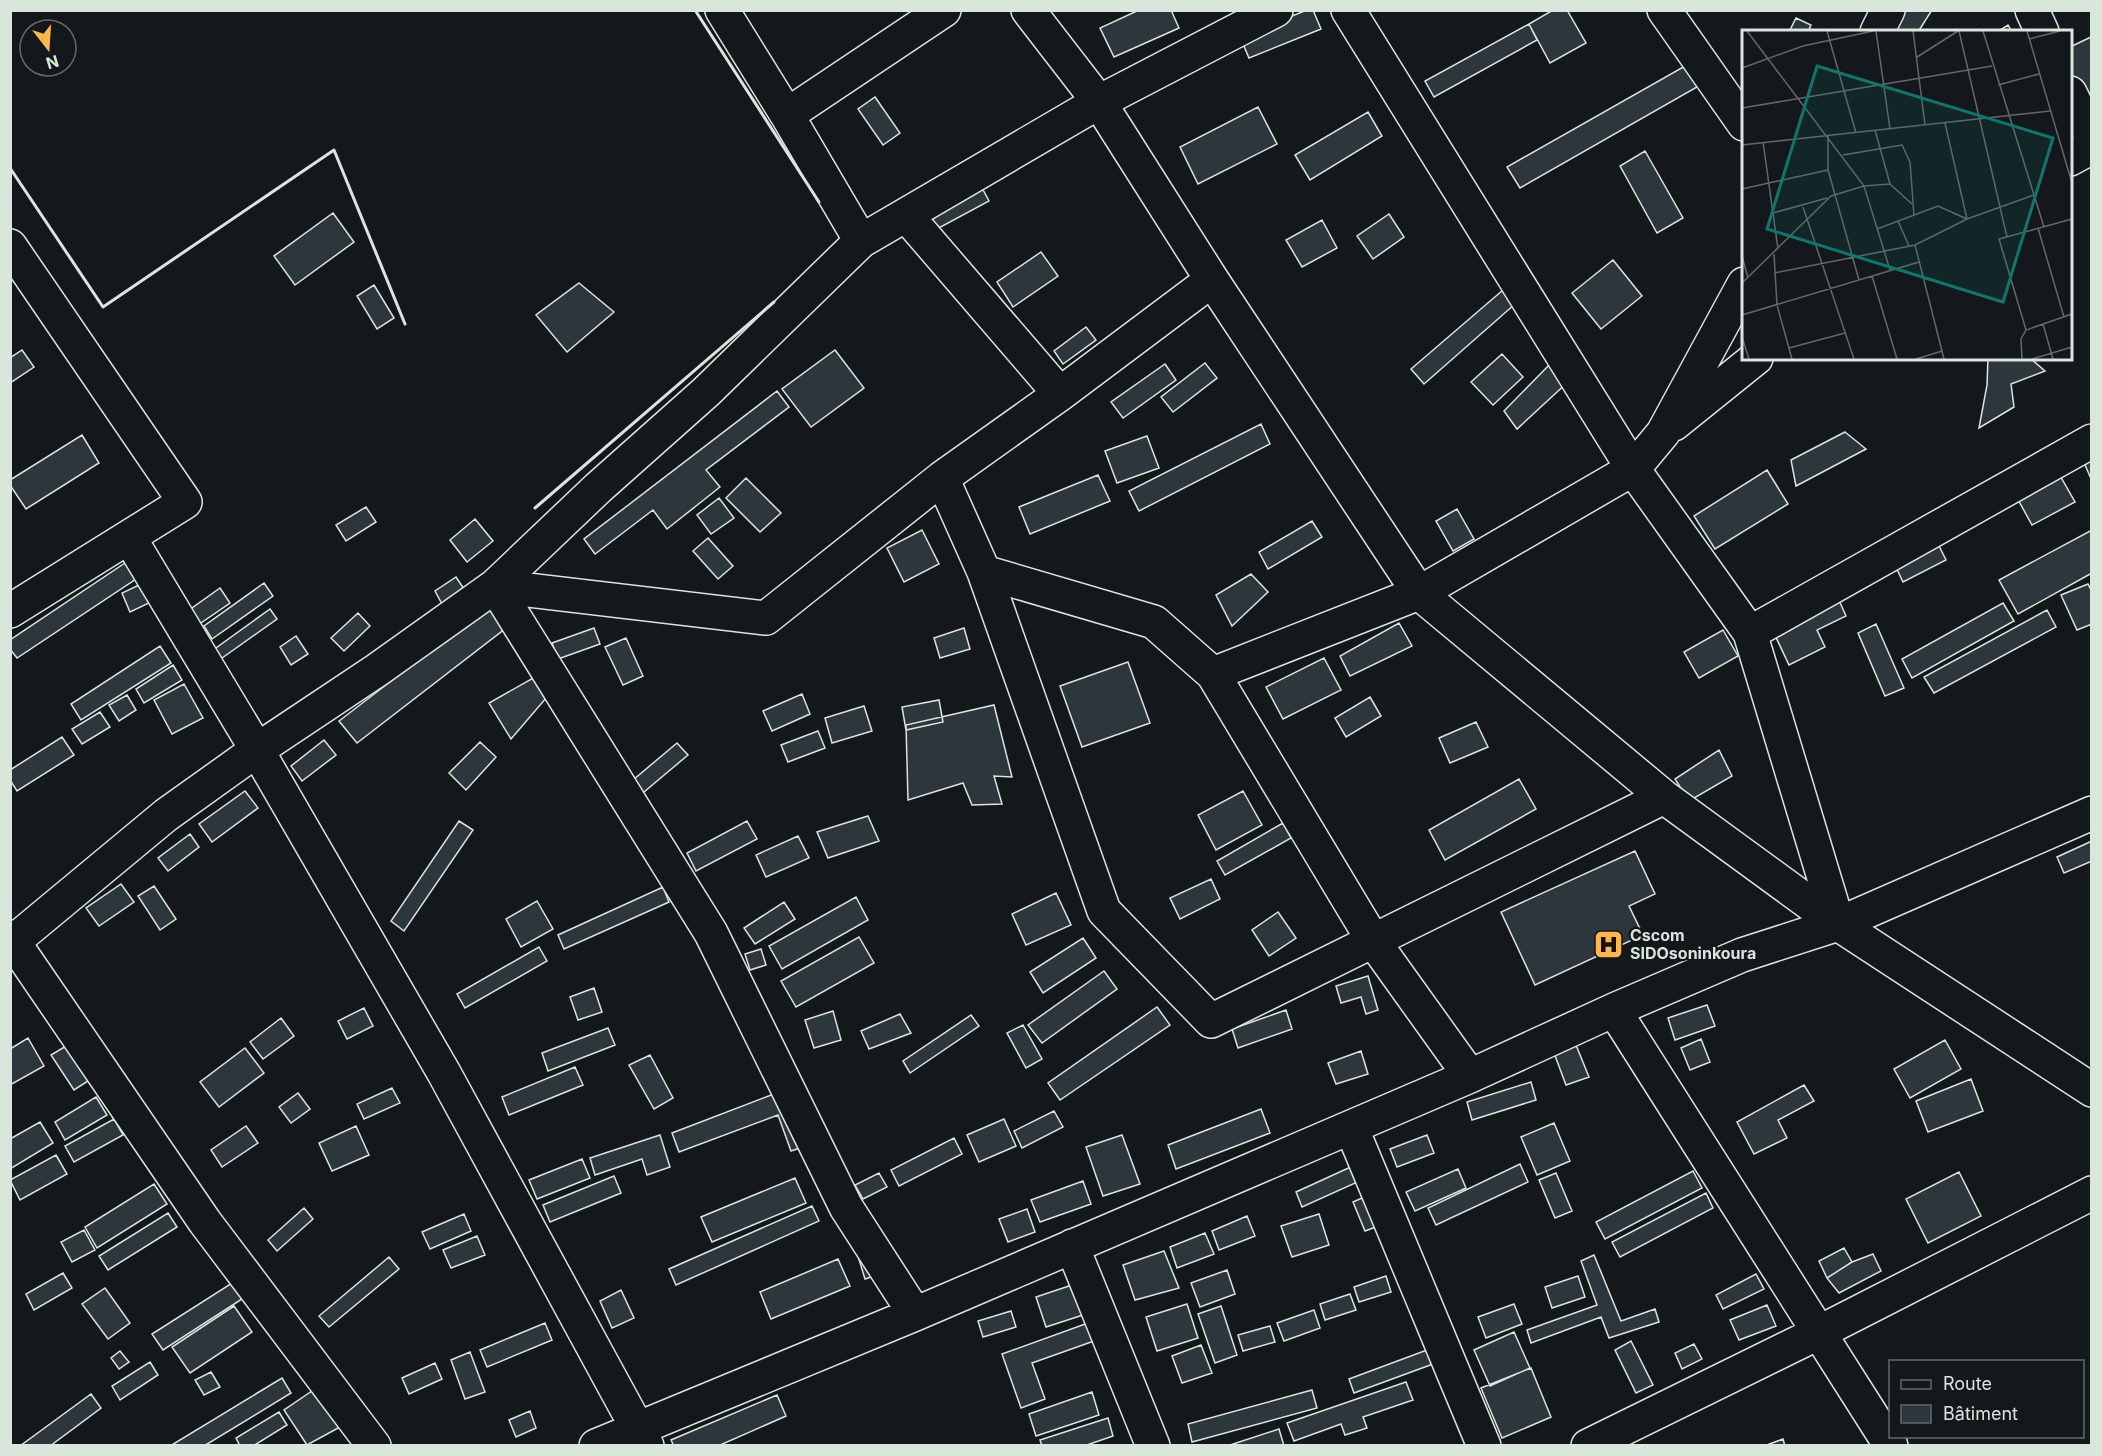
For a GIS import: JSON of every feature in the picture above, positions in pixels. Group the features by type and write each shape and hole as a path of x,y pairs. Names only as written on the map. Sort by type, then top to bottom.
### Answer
{"street":[{"path":"722,10 861,241"},
{"path":"787,115 944,10"},
{"path":"1028,10 1100,102 1212,280 1419,593 1664,797 1838,924 2091,1090"},
{"path":"374,1446 206,1222 12,939 166,815 257,750 378,670 495,586 598,488 706,392 861,241 1100,102 1276,10"},
{"path":"1348,10 1633,469 1750,633 1838,924"},
{"path":"1664,10 1742,123"},
{"path":"1878,30 1888,10"},
{"path":"2032,10 2041,30"},
{"path":"2072,97 2091,138"},
{"path":"2072,158 2091,147"},
{"path":"906,215 1060,394"},
{"path":"10,246 184,502 10,611"},
{"path":"495,586 766,618 942,478 1060,394 1212,280"},
{"path":"1663,433 1742,286"},
{"path":"1213,674 1419,593 1633,469 1663,433 1754,360"},
{"path":"1750,633 2091,441"},
{"path":"942,478 984,572 1104,911 1211,1021 1664,797"},
{"path":"129,537 257,750 444,1073 643,1437"},
{"path":"984,572 1154,622 1213,674 1374,942 1470,1076"},
{"path":"495,586 711,933 846,1207 915,1314"},
{"path":"596,1446 643,1437 915,1314 1470,1076 1614,1010 1742,955 1838,924 2091,813"},
{"path":"1614,1010 1891,1446"},
{"path":"1351,1127 1484,1446"},
{"path":"1588,1446 1818,1333 2091,1193"},
{"path":"1072,1246 1153,1446"}],"building":[{"path":"1139,10 1171,10 1179,28 1114,57 1100,28"},
{"path":"1307,10 1313,10 1321,29 1249,58 1240,37"},
{"path":"1553,10 1567,10 1586,43 1550,63 1529,24"},
{"path":"1893,10 1932,10 1919,30 1881,30"},
{"path":"1796,18 1811,25 1809,30 1790,30"},
{"path":"1529,24 1537,40 1434,97 1425,81"},
{"path":"2008,25 2011,30 2000,30"},
{"path":"2092,38 2092,121 2072,84 2072,46"},
{"path":"1685,66 1697,87 1520,188 1507,167"},
{"path":"875,97 900,133 883,145 858,109"},
{"path":"1258,107 1277,144 1198,184 1180,147"},
{"path":"1368,112 1382,136 1310,180 1295,155"},
{"path":"1645,151 1683,218 1657,233 1620,166"},
{"path":"980,184 989,201 937,229 928,212"},
{"path":"333,213 354,242 295,285 274,256"},
{"path":"1389,214 1404,237 1373,259 1357,236"},
{"path":"1322,220 1337,248 1302,267 1286,240"},
{"path":"1041,252 1058,276 1013,307 997,282"},
{"path":"1613,260 1642,296 1601,329 1572,293"},
{"path":"579,283 614,312 567,352 536,315"},
{"path":"374,285 394,318 377,329 357,296"},
{"path":"1503,290 1515,304 1424,384 1411,369"},
{"path":"1086,327 1096,340 1063,364 1054,351"},
{"path":"22,350 34,367 10,383 10,358"},
{"path":"835,350 864,388 811,427 782,389"},
{"path":"1502,354 1523,377 1493,405 1471,382"},
{"path":"1988,360 2032,360 2045,371 2011,384 2014,407 1979,428 1987,385"},
{"path":"1552,362 1570,380 1517,429 1504,411"},
{"path":"1205,363 1217,378 1173,412 1161,397"},
{"path":"1165,364 1176,380 1123,418 1111,402"},
{"path":"777,391 789,407 706,470 720,487 667,529 653,510 595,554 584,539"},
{"path":"1261,424 1270,444 1139,511 1129,491"},
{"path":"1845,432 1866,449 1796,486 1791,460"},
{"path":"82,435 99,463 26,509 10,485 10,480"},
{"path":"1147,436 1159,468 1117,483 1105,451"},
{"path":"2092,454 2092,481 2082,458"},
{"path":"1767,470 1788,504 1715,549 1694,516"},
{"path":"2058,472 2075,502 2032,525 2016,496"},
{"path":"1098,475 1110,501 1030,534 1019,507"},
{"path":"746,478 781,513 760,532 726,498"},
{"path":"719,498 734,518 711,534 697,515"},
{"path":"366,507 376,522 346,541 336,525"},
{"path":"1457,509 1474,539 1453,551 1436,521"},
{"path":"475,519 493,541 467,562 450,540"},
{"path":"1312,521 1322,537 1268,569 1259,552"},
{"path":"922,530 939,564 904,582 887,548"},
{"path":"2092,530 2092,573 2018,614 1999,580"},
{"path":"708,538 733,566 718,579 693,551"},
{"path":"1936,540 1946,560 1903,582 1893,561"},
{"path":"128,561 139,577 17,658 10,649 10,640"},
{"path":"1251,574 1268,592 1232,626 1216,595"},
{"path":"456,577 464,589 442,604 435,591"},
{"path":"264,583 273,596 212,639 204,626"},
{"path":"141,584 149,603 130,612 122,593"},
{"path":"2088,584 2092,592 2092,624 2077,630 2061,595"},
{"path":"220,588 230,603 195,627 185,613"},
{"path":"1838,598 1846,616 1817,630 1825,647 1789,665 1773,631"},
{"path":"2003,603 2014,621 1912,678 1902,659"},
{"path":"489,606 506,628 357,743 339,721"},
{"path":"270,609 277,619 215,663 209,653"},
{"path":"2047,610 2056,627 1934,693 1924,677"},
{"path":"358,613 370,626 344,651 331,638"},
{"path":"1399,623 1412,646 1350,676 1340,656"},
{"path":"1876,624 1904,688 1885,696 1858,633"},
{"path":"594,628 600,644 558,659 552,643"},
{"path":"964,628 970,649 940,658 934,638"},
{"path":"1723,630 1738,656 1699,678 1684,652"},
{"path":"296,636 308,654 291,665 280,647"},
{"path":"626,638 643,676 623,685 605,647"},
{"path":"160,646 171,663 81,720 71,704"},
{"path":"1324,658 1341,690 1283,719 1266,687"},
{"path":"1128,662 1150,723 1082,747 1060,686"},
{"path":"173,665 182,680 144,703 136,689"},
{"path":"535,677 547,697 511,739 489,703"},
{"path":"184,684 203,718 172,734 154,700"},
{"path":"802,694 810,714 772,731 763,711"},
{"path":"127,695 136,710 119,721 109,705"},
{"path":"1370,697 1381,716 1346,737 1335,718"},
{"path":"939,700 943,722 906,730 902,707"},
{"path":"994,705 1012,777 994,776 1002,804 972,805 963,783 908,800 906,725"},
{"path":"864,706 872,731 832,743 825,718"},
{"path":"100,712 110,727 82,744 72,729"},
{"path":"1476,722 1488,747 1450,763 1439,738"},
{"path":"818,731 825,748 788,762 781,745"},
{"path":"62,737 74,755 17,791 10,780 10,770"},
{"path":"324,740 336,755 302,781 291,766"},
{"path":"480,742 496,757 466,790 449,773"},
{"path":"677,743 688,755 638,797 627,785"},
{"path":"1719,750 1732,776 1689,801 1675,779"},
{"path":"1519,779 1536,809 1445,860 1429,830"},
{"path":"245,791 258,808 212,842 199,824"},
{"path":"1243,791 1262,825 1216,850 1198,815"},
{"path":"868,816 879,841 828,858 817,832"},
{"path":"459,821 473,830 404,931 391,921"},
{"path":"747,821 757,839 696,871 687,853"},
{"path":"1283,823 1291,838 1225,875 1217,861"},
{"path":"190,834 199,847 168,871 158,858"},
{"path":"798,836 809,858 766,877 756,855"},
{"path":"2092,841 2092,861 2064,873 2057,857"},
{"path":"1635,851 1655,894 1629,906 1643,935 1535,985 1501,912"},
{"path":"1211,879 1220,899 1180,919 1170,898"},
{"path":"121,884 134,902 99,926 86,908"},
{"path":"154,886 176,919 160,930 138,896"},
{"path":"663,887 669,902 564,949 558,935"},
{"path":"1056,893 1071,925 1026,945 1012,914"},
{"path":"856,897 868,920 782,969 769,946"},
{"path":"537,901 553,929 521,947 506,919"},
{"path":"784,902 795,919 755,944 744,928"},
{"path":"1278,912 1296,938 1269,956 1252,930"},
{"path":"859,937 874,963 796,1007 781,981"},
{"path":"1083,938 1096,958 1043,993 1030,972"},
{"path":"539,947 547,961 465,1008 457,994"},
{"path":"761,949 766,965 750,970 745,954"},
{"path":"1104,971 1117,989 1042,1043 1028,1025"},
{"path":"1368,976 1378,1010 1366,1014 1361,997 1341,1003 1336,986"},
{"path":"594,988 602,1012 578,1020 570,997"},
{"path":"1707,1005 1715,1026 1675,1040 1668,1018"},
{"path":"1157,1007 1170,1025 1060,1100 1048,1083"},
{"path":"364,1008 373,1026 347,1039 338,1021"},
{"path":"1286,1010 1292,1029 1238,1048 1232,1029"},
{"path":"833,1011 841,1040 814,1048 805,1020"},
{"path":"900,1014 911,1033 869,1049 861,1031"},
{"path":"971,1015 979,1026 910,1073 903,1061"},
{"path":"281,1018 294,1036 263,1059 250,1042"},
{"path":"1023,1025 1042,1059 1026,1068 1007,1033"},
{"path":"608,1028 615,1045 548,1071 542,1053"},
{"path":"28,1038 44,1066 10,1085 10,1049"},
{"path":"1701,1039 1710,1062 1690,1070 1681,1048"},
{"path":"1945,1040 1961,1069 1910,1098 1894,1069"},
{"path":"1576,1045 1589,1077 1566,1085 1554,1053"},
{"path":"66,1046 88,1081 74,1090 51,1055"},
{"path":"245,1048 264,1073 219,1107 200,1082"},
{"path":"1361,1051 1368,1074 1336,1084 1328,1063"},
{"path":"650,1055 673,1098 654,1109 629,1065"},
{"path":"575,1067 583,1085 509,1115 502,1097"},
{"path":"1971,1079 1983,1111 1928,1132 1916,1101"},
{"path":"1531,1082 1536,1100 1472,1120 1467,1102"},
{"path":"1804,1085 1814,1101 1778,1120 1787,1138 1754,1154 1737,1122"},
{"path":"392,1088 400,1103 364,1119 357,1104"},
{"path":"787,1089 809,1145 791,1151 778,1115 679,1152 672,1133"},
{"path":"298,1093 310,1109 291,1123 279,1107"},
{"path":"96,1097 107,1115 65,1140 55,1122"},
{"path":"1261,1109 1270,1133 1176,1169 1168,1145"},
{"path":"1054,1111 1063,1127 1022,1148 1014,1131"},
{"path":"114,1119 123,1135 74,1162 65,1146"},
{"path":"1004,1119 1016,1146 979,1162 967,1135"},
{"path":"40,1122 53,1143 10,1169 10,1139"},
{"path":"1554,1123 1570,1161 1537,1175 1521,1137"},
{"path":"246,1126 258,1143 222,1167 211,1150"},
{"path":"356,1126 369,1155 332,1171 319,1143"},
{"path":"660,1135 670,1167 647,1175 642,1159 595,1175 590,1158"},
{"path":"1122,1135 1140,1184 1103,1196 1086,1147"},
{"path":"1427,1135 1434,1153 1397,1167 1390,1149"},
{"path":"954,1138 962,1154 899,1186 891,1170"},
{"path":"56,1155 67,1174 20,1200 10,1180"},
{"path":"582,1159 590,1178 537,1199 529,1180"},
{"path":"1520,1164 1528,1182 1436,1225 1428,1208"},
{"path":"1355,1165 1362,1180 1302,1207 1296,1192"},
{"path":"1458,1169 1466,1188 1415,1211 1406,1192"},
{"path":"1693,1171 1702,1188 1605,1239 1596,1222"},
{"path":"1959,1172 1981,1216 1928,1243 1906,1199"},
{"path":"879,1173 887,1187 863,1199 855,1185"},
{"path":"1556,1173 1572,1211 1555,1218 1539,1180"},
{"path":"614,1176 621,1193 550,1222 543,1205"},
{"path":"795,1178 806,1203 712,1242 701,1217"},
{"path":"1083,1181 1091,1204 1040,1222 1031,1200"},
{"path":"154,1184 167,1204 97,1248 85,1227"},
{"path":"1706,1193 1713,1208 1620,1257 1612,1242"},
{"path":"1369,1195 1381,1225 1365,1231 1353,1202"},
{"path":"812,1206 819,1221 676,1285 669,1269"},
{"path":"304,1208 313,1219 277,1251 268,1240"},
{"path":"1027,1209 1035,1232 1008,1242 999,1219"},
{"path":"168,1213 177,1227 108,1270 99,1256"},
{"path":"464,1214 471,1231 430,1249 422,1232"},
{"path":"1319,1214 1329,1245 1292,1257 1281,1226"},
{"path":"1247,1216 1255,1236 1219,1250 1212,1231"},
{"path":"84,1230 95,1250 72,1262 61,1242"},
{"path":"1205,1233 1214,1254 1177,1268 1170,1247"},
{"path":"477,1236 485,1255 451,1268 443,1250"},
{"path":"1844,1248 1852,1262 1827,1278 1819,1261"},
{"path":"873,1251 881,1274 865,1279 858,1256"},
{"path":"1164,1251 1179,1288 1135,1300 1123,1265"},
{"path":"1873,1254 1881,1271 1839,1293 1827,1278 1852,1262"},
{"path":"1594,1255 1621,1321 1655,1309 1659,1322 1609,1338 1601,1317 1531,1343 1527,1330 1597,1305 1581,1261"},
{"path":"389,1257 399,1269 329,1327 319,1316"},
{"path":"838,1259 850,1286 771,1319 760,1292"},
{"path":"1227,1270 1235,1294 1200,1307 1191,1283"},
{"path":"63,1273 72,1288 34,1310 26,1294"},
{"path":"1756,1274 1764,1289 1723,1309 1716,1295"},
{"path":"1386,1276 1391,1292 1359,1302 1354,1287"},
{"path":"1578,1276 1585,1297 1552,1308 1545,1287"},
{"path":"232,1283 242,1299 163,1350 152,1334"},
{"path":"1072,1285 1083,1315 1046,1327 1036,1297"},
{"path":"105,1288 130,1323 108,1339 82,1304"},
{"path":"621,1290 634,1318 612,1328 600,1301"},
{"path":"1350,1294 1356,1310 1325,1320 1320,1304"},
{"path":"1187,1304 1198,1338 1157,1351 1146,1317"},
{"path":"1514,1304 1522,1324 1486,1338 1478,1317"},
{"path":"1767,1305 1776,1326 1739,1340 1730,1320"},
{"path":"234,1306 252,1332 190,1373 172,1347"},
{"path":"1221,1306 1237,1355 1215,1363 1198,1314"},
{"path":"1314,1310 1320,1328 1284,1341 1277,1323"},
{"path":"1011,1311 1016,1327 983,1337 978,1321"},
{"path":"545,1323 552,1340 487,1367 480,1350"},
{"path":"1088,1323 1094,1341 1032,1363 1045,1399 1021,1408 1002,1354"},
{"path":"1270,1326 1275,1342 1243,1351 1238,1335"},
{"path":"1514,1332 1530,1368 1490,1386 1474,1350"},
{"path":"1631,1341 1653,1385 1636,1393 1615,1350"},
{"path":"1694,1344 1702,1359 1682,1369 1675,1353"},
{"path":"1201,1345 1212,1373 1182,1383 1172,1356"},
{"path":"1427,1350 1433,1364 1354,1393 1349,1379"},
{"path":"120,1351 129,1362 119,1369 111,1358"},
{"path":"470,1352 485,1392 465,1399 451,1360"},
{"path":"150,1362 158,1375 120,1400 112,1386"},
{"path":"435,1363 442,1379 409,1394 402,1378"},
{"path":"1531,1368 1551,1417 1502,1438 1481,1388"},
{"path":"211,1372 220,1387 204,1395 195,1380"},
{"path":"282,1378 291,1393 204,1446 170,1446"},
{"path":"1406,1382 1413,1400 1363,1417 1367,1428 1345,1435 1341,1424 1294,1441 1287,1423"},
{"path":"1312,1390 1317,1408 1192,1442 1188,1424"},
{"path":"312,1391 340,1427 307,1445 284,1410"},
{"path":"1092,1392 1099,1415 1036,1436 1029,1414"},
{"path":"91,1394 101,1408 50,1446 20,1446"},
{"path":"777,1395 786,1416 718,1446 674,1446 671,1440"},
{"path":"530,1411 536,1428 516,1437 509,1420"},
{"path":"279,1412 287,1425 253,1446 240,1446 236,1438"},
{"path":"1108,1418 1113,1436 1084,1446 1042,1446 1040,1440"},
{"path":"1279,1429 1284,1446 1227,1446"},
{"path":"1783,1439 1785,1446 1764,1446"}],"wall":[{"path":"695,10 819,202"},
{"path":"10,168 103,307 334,150 405,324"},
{"path":"535,508 774,302"}],"place":[{"name":"Cscom SIDOsoninkoura","path":"1609,944"}]}
